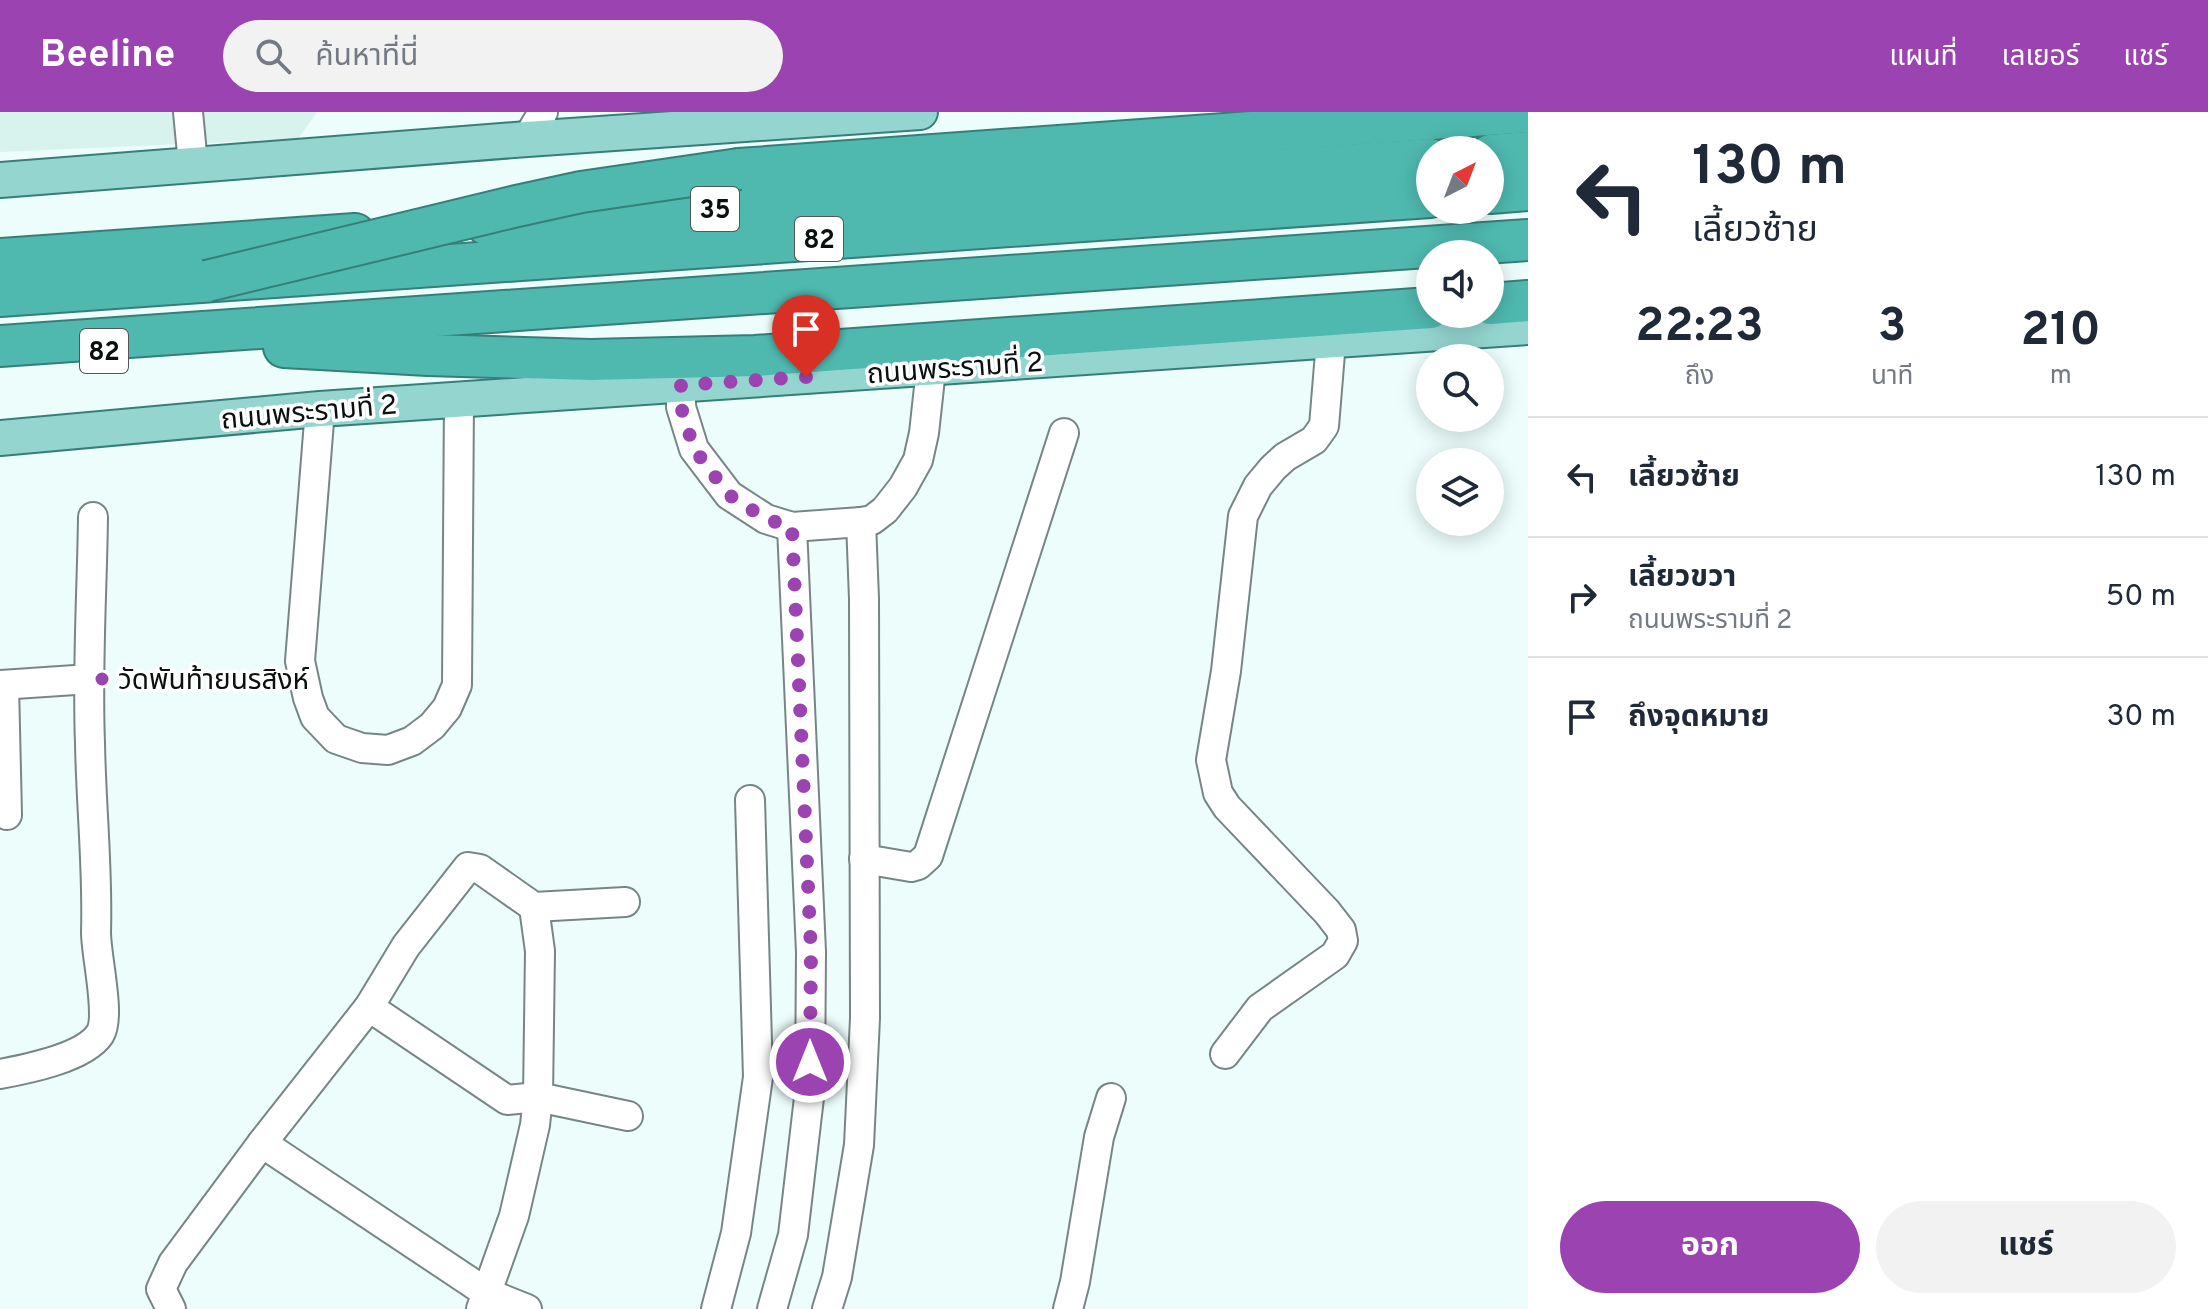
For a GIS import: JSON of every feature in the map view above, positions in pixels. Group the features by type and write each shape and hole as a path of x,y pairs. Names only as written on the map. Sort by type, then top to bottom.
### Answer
{"highway":[{"path":"207,281 517,206 596,190 739,169 1528,112"},
{"path":"1504,154 1528,152"},
{"name":"35","path":"0,259 1416,160"},
{"path":"1504,192 1528,190"},
{"name":"82","path":"0,296 1416,198"},
{"path":"0,346 1528,240"},
{"path":"1504,253 1528,251"},
{"name":"82","path":"0,358 1416,259"},
{"path":"1504,303 1528,301"},
{"path":"209,343 590,360 755,356 1416,309"}],"main road":[{"path":"0,180 193,164 535,125 920,112"},
{"name":"ถนนพระรามที่ 2","path":"0,438 320,409 1528,327"}],"street":[{"path":"188,112 193,164"},
{"path":"1225,1054 1260,1008 1335,955 1343,941 1341,930 1327,912 1227,807 1218,793 1211,760 1226,671 1243,516 1258,486 1273,468 1314,440 1324,426 1331,341"},
{"path":"681,385 681,407 694,449 729,495 766,519 792,527 872,520 885,510 918,460 931,369"},
{"path":"320,409 300,661 315,717 336,739 362,748 388,750 412,741 432,726 447,708 457,685 459,399"},
{"path":"864,859 911,867 928,856 1064,433"},
{"path":"0,1074 54,1063 95,1041 102,1031 105,1018 96,949 98,884 90,743 93,517"},
{"path":"827,1309 837,1277 859,1145 865,1018 861,522"},
{"path":"772,1309 793,1235 810,1089 811,952 792,527"},
{"path":"7,815 2,685 90,679"},
{"path":"716,1309 736,1233 758,1077 750,800"},
{"path":"171,1309 161,1289 173,1263 369,1007 406,946 468,867 480,869 534,907 625,902"},
{"path":"484,1301 514,1216 535,1125 540,951 534,907"},
{"path":"369,1007 507,1100 538,1097 628,1116"},
{"path":"1068,1309 1099,1137 1111,1098"},
{"path":"262,1143 484,1301 527,1309"}],"shaded area":[{"path":"0,112 317,112 298,139 0,152"}],"place":[{"name":"วัดพันท้ายนรสิงห์","path":"102,679"}],"route":[{"path":"806,377 681,385 681,407 694,449 729,495 766,519 792,527 811,952 810,1062"}]}
